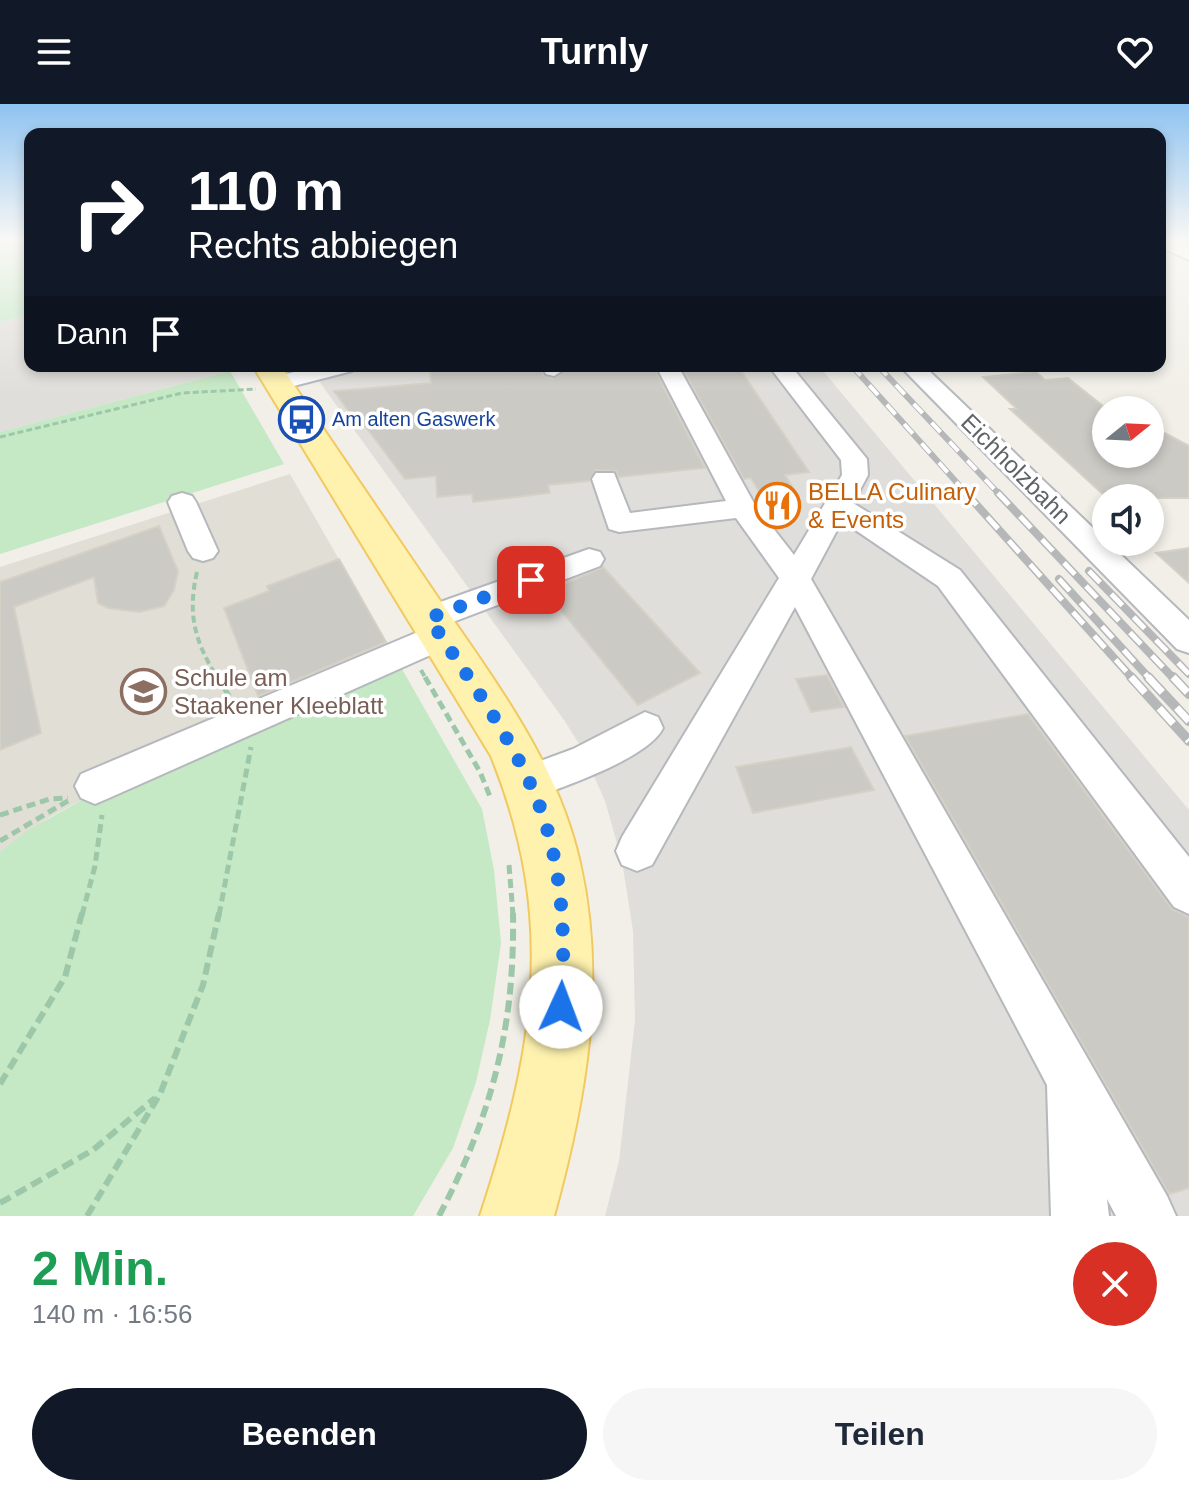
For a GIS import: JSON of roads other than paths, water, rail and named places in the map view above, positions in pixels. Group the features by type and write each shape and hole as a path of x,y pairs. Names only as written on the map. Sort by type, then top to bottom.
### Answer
{"main road":[{"path":"261,384 426,635 512,747 512,794 541,811 555,863 561,911 563,982 554,1074 539,1152 517,1216"}],"street":[{"path":"261,384 316,372"},
{"path":"670,372 743,508 795,578 1147,1216"},
{"path":"637,851 855,475 854,459 785,372"},
{"name":"Eichholzbahn","path":"917,372 1189,640"},
{"path":"605,479 619,523 743,508"},
{"path":"182,502 203,551"},
{"path":"837,505 949,578 1189,892"},
{"path":"101,783 245,723 589,559"},
{"path":"512,794 586,761 645,728"},
{"path":"1072,1079 1080,1216"}],"railway":[{"path":"857,372 968,495"},
{"path":"884,372 1000,495"},
{"path":"966,493 1133,679"},
{"path":"998,493 1174,679"},
{"path":"1089,571 1189,674"},
{"path":"1059,579 1150,679"},
{"path":"1131,677 1189,741"},
{"path":"1148,677 1189,721"},
{"path":"1173,677 1189,694"}],"place":[{"name":"Am alten Gaswerk","path":"301,419"},
{"name":"BELLA Culinary & Events","path":"777,506"},
{"name":"Schule am Staakener Kleeblatt","path":"143,692"}]}
